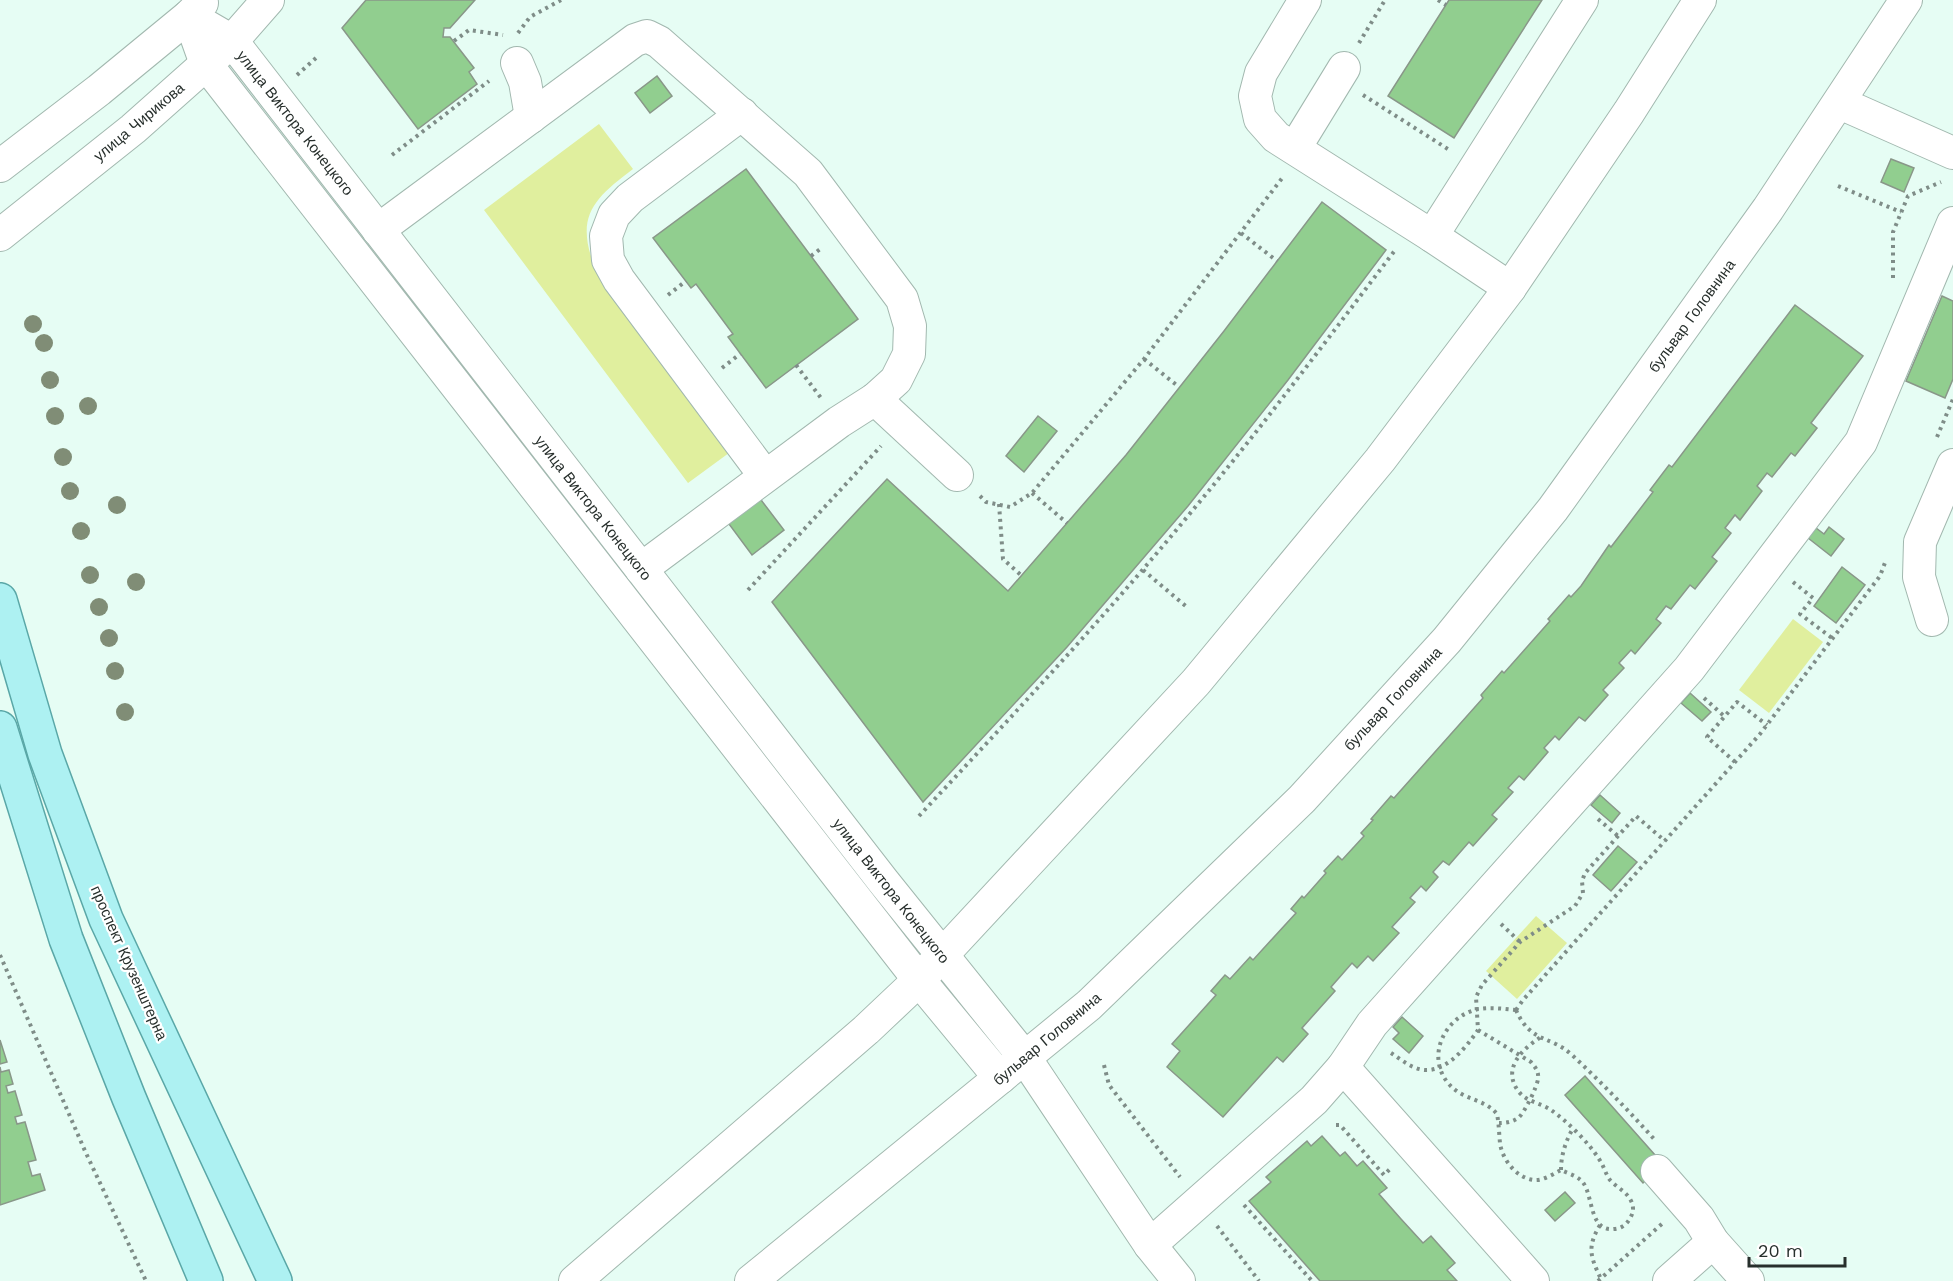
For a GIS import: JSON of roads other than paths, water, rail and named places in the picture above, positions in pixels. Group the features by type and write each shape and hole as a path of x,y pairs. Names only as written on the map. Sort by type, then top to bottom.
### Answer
{"main road":[{"name":"проспект Крузенштерна","path":"0,600 45,754 106,919 275,1281"},
{"path":"0,729 66,939 129,1098 206,1281"}],"street":[{"name":"улица Чирикова","path":"0,235 133,129 232,41 268,0"},
{"path":"1305,0 1261,74 1255,96 1260,119 1294,158 1424,230 1510,288"},
{"path":"1424,230 1476,167 1582,0"},
{"path":"575,1281 866,1030 919,980 1196,682 1380,460 1510,288 1629,112 1700,0"},
{"name":"бульвар Головнина","path":"751,1281 1089,1005 1302,799 1447,640 1553,509 1768,209 1906,0"},
{"name":"улица Виктора Конецкого","path":"197,8 232,41 942,957 1025,1058 1150,1245 1179,1281"},
{"path":"197,8 206,64 919,980 1000,1078"},
{"path":"0,166 99,90 197,8"},
{"path":"378,230 635,40 647,36 659,42 808,173 902,299 910,326 909,354 896,380 875,399 839,422 641,569"},
{"path":"517,55 525,82 531,117"},
{"path":"1294,158 1340,73"},
{"path":"1840,103 1948,167"},
{"path":"742,114 630,198 614,215 606,236 608,260 619,280 765,476"},
{"path":"1150,1245 1314,1100 1343,1067 1372,1024 1689,669 1862,442 1953,223"},
{"path":"875,399 957,475"},
{"path":"1932,620 1918,577 1920,542 1944,454"},
{"path":"1343,1067 1533,1281"},
{"path":"1657,1171 1699,1219 1713,1242 1748,1281"},
{"path":"1669,1281 1713,1242"}]}
